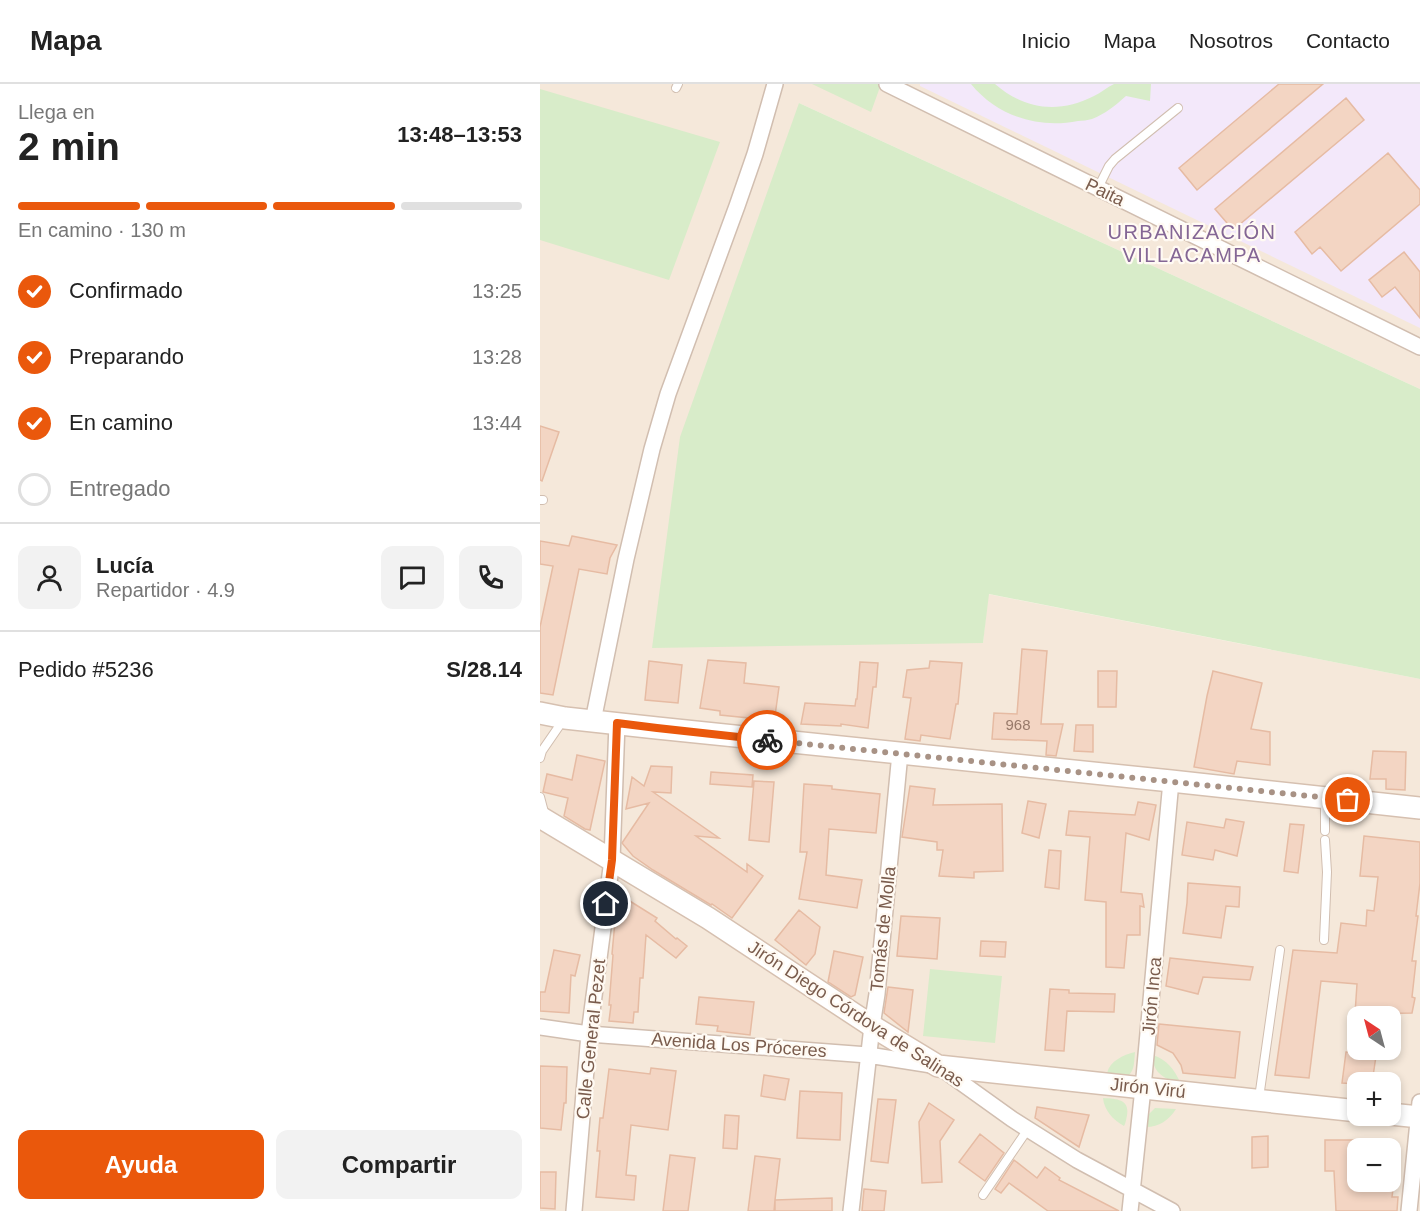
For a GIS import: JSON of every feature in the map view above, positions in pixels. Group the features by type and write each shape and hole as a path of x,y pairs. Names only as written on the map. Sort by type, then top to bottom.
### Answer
{"main road":[{"path":"540,713 657,728 1420,808"},
{"name":"Jirón Diego Córdova de Salinas","path":"543,819 708,918 872,1026 938,1066"},
{"name":"Jirón Virú","path":"938,1066 1347,1110"},
{"path":"1401,1113 1420,1112"}],"street":[{"path":"593,721 626,559 668,394 755,154 775,84"},
{"name":"Paita","path":"887,84 904,88 1098,188 1420,347"},
{"name":"Calle General Pezet","path":"574,1211 589,1034 612,860 617,723"},
{"name":"Tomás de Molla","path":"851,1211 877,994 900,753"},
{"name":"Jirón Inca","path":"1130,1211 1171,781"},
{"name":"Avenida Los Próceres","path":"540,1027 589,1034 868,1055 938,1066"},
{"name":"Jirón Diego Córdova de Salinas","path":"938,1066 1077,1160 1172,1211"},
{"path":"1409,1211 1420,1112"}],"lane":[{"path":"1098,188 1115,159 1178,108"},
{"path":"541,753 565,718"},
{"path":"540,797 543,819"},
{"path":"1325,798 1325,831"},
{"path":"1324,940 1327,872 1325,840"},
{"path":"1259,1100 1280,950"},
{"path":"983,1195 1028,1129"}],"shaded area":[{"path":"540,84 1420,84 1420,389 799,103 983,643 988,594 1420,679 1420,1211 540,1211"},
{"path":"920,84 1420,84 1420,328 920,86"}],"green space":[{"path":"812,84 878,84 880,87 871,112"},
{"path":"971,84 995,84 1006,93 1030,104 1055,107 1081,102 1114,84 1151,84 1150,101 1126,96 1110,109 1092,119 1048,123 1019,118 1006,112 981,95"},
{"path":"540,89 720,142 669,280 540,240"},
{"path":"799,103 1420,389 1420,679 989,594 983,643 652,648 680,437"},
{"path":"930,969 1002,976 995,1043 923,1036"},
{"path":"1135,1052 1133,1068 1128,1076 1107,1073 1118,1059"},
{"path":"1153,1055 1170,1066 1180,1082 1168,1079 1158,1072"},
{"path":"1103,1098 1116,1099 1124,1103 1127,1116 1124,1126 1110,1114"},
{"path":"1155,1108 1176,1109 1163,1122 1146,1127 1146,1117"}],"building":[{"path":"1279,84 1323,84 1197,190 1179,168"},
{"path":"1346,98 1364,120 1233,230 1215,209"},
{"path":"1388,153 1420,190 1420,204 1341,271 1320,247 1312,254 1295,232"},
{"path":"1404,252 1420,272 1420,318 1395,287 1382,297 1369,280"},
{"path":"540,426 559,432 542,481 540,480"},
{"path":"572,536 617,545 610,558 607,574 579,569 553,695 540,693 540,627 553,566 540,564 540,541 569,546"},
{"path":"1022,649 1047,651 1041,724 1063,724 1056,756 1046,755 1047,741 992,739 994,713 1017,714"},
{"path":"708,660 746,663 744,683 779,687 774,723 720,715 720,711 700,708"},
{"path":"649,661 682,665 678,703 645,700"},
{"path":"930,661 962,663 958,704 956,704 950,739 921,735 920,741 905,739 911,698 903,697 907,670 929,668"},
{"path":"860,662 878,663 868,728 841,724 841,726 801,724 805,703 855,706"},
{"path":"1098,671 1117,671 1116,707 1098,707"},
{"path":"1213,671 1262,683 1251,729 1270,732 1270,765 1237,761 1234,774 1194,767"},
{"path":"1076,725 1093,725 1093,752 1074,751"},
{"path":"1373,751 1406,752 1405,790 1386,789 1386,779 1370,779"},
{"path":"577,755 605,761 590,830 564,816 568,798 543,792 547,774 572,780"},
{"path":"651,766 672,767 671,793 653,792 719,838 696,836 747,872 747,864 763,876 732,918 653,870 633,856 622,843 649,803 626,809 632,777 644,786"},
{"path":"711,772 753,775 752,787 710,784"},
{"path":"754,781 774,782 769,842 749,840"},
{"path":"804,784 880,794 876,833 829,829 826,875 862,880 857,908 799,899 807,852 800,852"},
{"path":"910,786 935,789 933,805 1002,804 1003,871 974,872 974,878 939,876 943,850 937,850 937,842 902,837"},
{"path":"1028,801 1046,804 1039,838 1022,833"},
{"path":"1138,802 1156,805 1149,840 1126,833 1121,892 1142,894 1144,907 1140,906 1140,935 1127,935 1124,968 1106,967 1106,902 1085,900 1090,837 1066,835 1069,811 1135,815"},
{"path":"1226,819 1244,822 1237,856 1215,850 1213,860 1182,855 1187,822 1224,828"},
{"path":"1290,824 1304,825 1298,873 1284,871"},
{"path":"1364,836 1420,842 1420,883 1416,916 1418,916 1412,961 1416,961 1412,997 1415,998 1412,1013 1401,1013 1401,1006 1356,1006 1357,984 1321,981 1309,1078 1275,1075 1293,950 1337,953 1341,923 1366,926 1367,910 1374,911 1378,877 1360,876"},
{"path":"1049,850 1061,851 1059,889 1045,887"},
{"path":"1188,883 1240,887 1239,907 1226,906 1221,938 1183,933"},
{"path":"625,898 657,918 655,921 687,946 676,958 646,935 638,1012 634,1012 633,1023 609,1021 616,911"},
{"path":"799,910 820,927 815,954 806,965 775,940"},
{"path":"901,916 940,918 937,959 897,956"},
{"path":"981,941 1006,942 1005,957 980,956"},
{"path":"554,950 580,955 575,976 571,975 569,1013 540,1011 540,992 545,992"},
{"path":"834,951 863,957 855,995 851,997 828,982"},
{"path":"1170,958 1253,967 1250,980 1203,977 1198,994 1166,986"},
{"path":"888,987 913,990 908,1032 884,1013"},
{"path":"1050,989 1069,990 1069,993 1115,994 1114,1012 1067,1011 1064,1051 1045,1050"},
{"path":"699,997 754,1002 750,1035 717,1031 718,1026 696,1024"},
{"path":"1159,1024 1240,1032 1235,1078 1183,1073 1173,1053 1157,1045"},
{"path":"1346,1052 1347,1060 1375,1060 1374,1072 1347,1072 1347,1083 1342,1083"},
{"path":"540,1066 567,1067 566,1103 564,1103 561,1130 540,1128"},
{"path":"651,1068 676,1071 668,1130 631,1125 626,1175 636,1176 634,1200 596,1197 600,1118 603,1118 609,1069 650,1074"},
{"path":"764,1075 789,1079 785,1100 761,1096"},
{"path":"800,1091 842,1093 840,1140 797,1138"},
{"path":"878,1099 896,1100 888,1163 871,1161"},
{"path":"929,1103 954,1120 940,1141 942,1182 922,1183 919,1122"},
{"path":"1037,1107 1089,1115 1079,1147 1035,1118"},
{"path":"725,1115 739,1116 737,1149 723,1148"},
{"path":"980,1134 1004,1153 985,1181 959,1162"},
{"path":"1268,1136 1268,1167 1252,1168 1252,1137"},
{"path":"1325,1140 1347,1140 1347,1192 1393,1192 1392,1197 1398,1197 1397,1211 1336,1211 1334,1171 1325,1171"},
{"path":"670,1155 695,1158 688,1211 663,1211"},
{"path":"755,1156 780,1159 774,1211 748,1211"},
{"path":"1014,1160 1037,1178 1045,1167 1060,1178 1059,1180 1119,1211 1048,1211 1009,1183 1001,1193 995,1189"},
{"path":"540,1172 556,1172 555,1209 540,1208"},
{"path":"864,1189 886,1191 884,1211 862,1211"},
{"path":"832,1198 832,1211 775,1211 775,1200"}],"way so far":[{"path":"767,740 1348,800"}],"district":[{"name":"URBANIZACIÓN VILLACAMPA","path":"1192,244"}],"route":[{"path":"606,904 612,860 617,723 767,740"}]}
